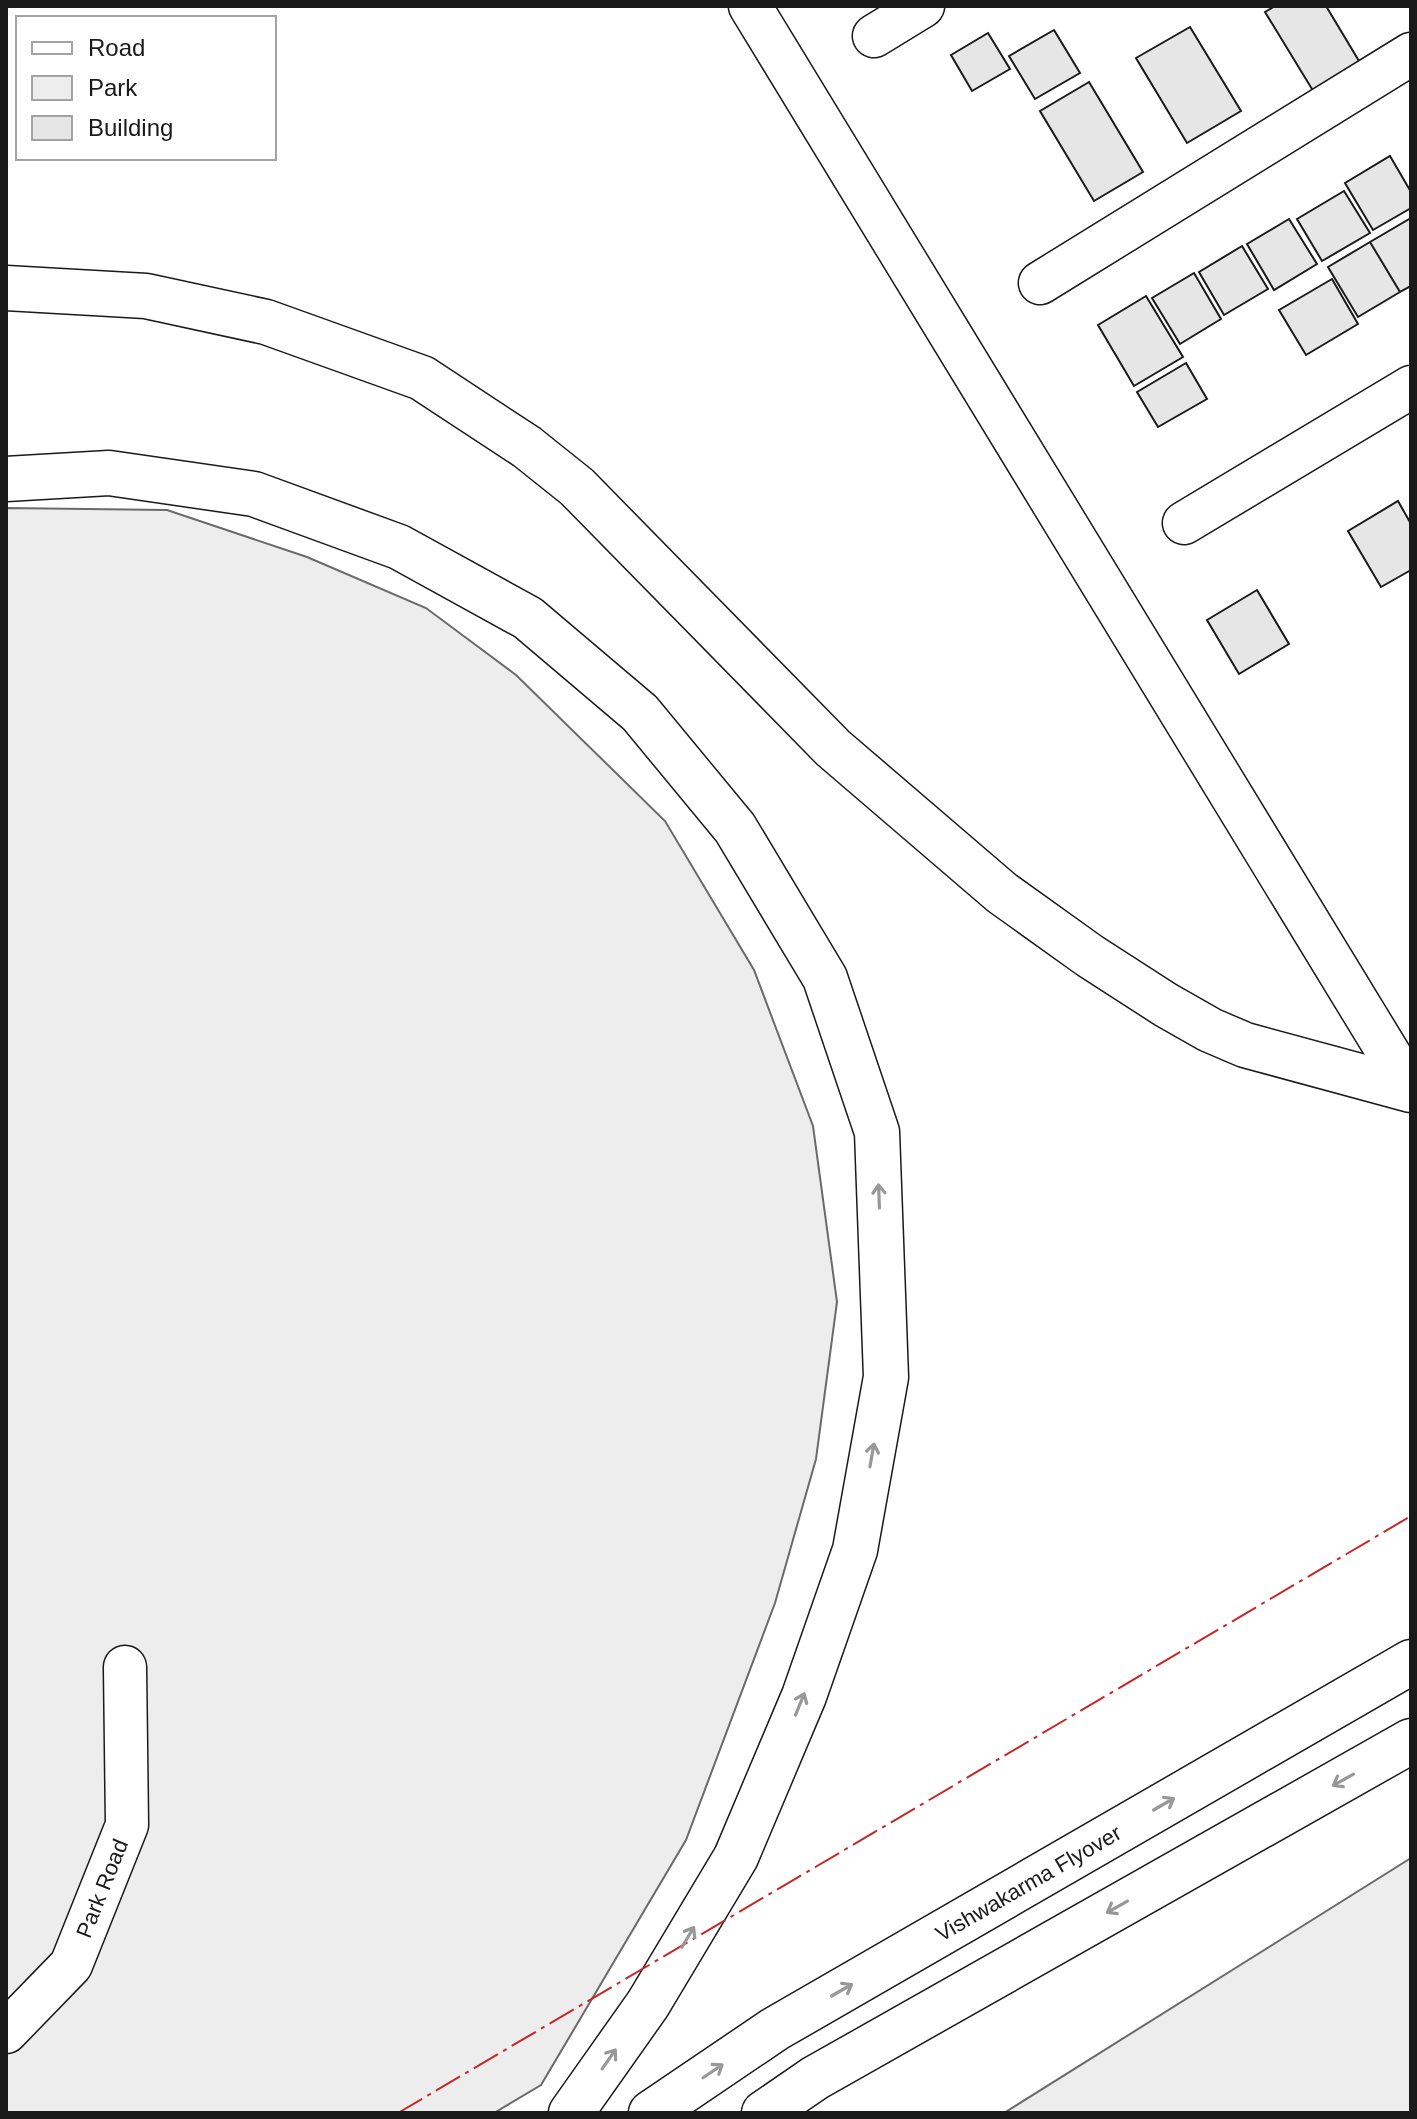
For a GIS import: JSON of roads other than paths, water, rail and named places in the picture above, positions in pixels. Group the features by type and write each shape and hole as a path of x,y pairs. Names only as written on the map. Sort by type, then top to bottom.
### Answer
{"main road":[{"path":"6,288 161,299 266,322 422,378 517,440 577,487 833,748 1027,911 1166,1005 1210,1030 1245,1045 1411,1090"},
{"path":"6,479 109,473 254,494 399,547 528,618 640,713 735,828 825,978 877,1132 886,1377 855,1550 804,1696 736,1857 648,2004 571,2113"},
{"name":"Vishwakarma Flyover","path":"651,2113 775,2029 1411,1662"},
{"path":"764,2113 815,2078 1411,1741"}],"street":[{"path":"750,6 1411,1090"},
{"path":"874,36 923,6"},
{"path":"1040,283 1411,54"},
{"path":"1184,523 1411,387"},
{"name":"Park Road","path":"6,2032 71,1965 127,1825 125,1667"}]}
